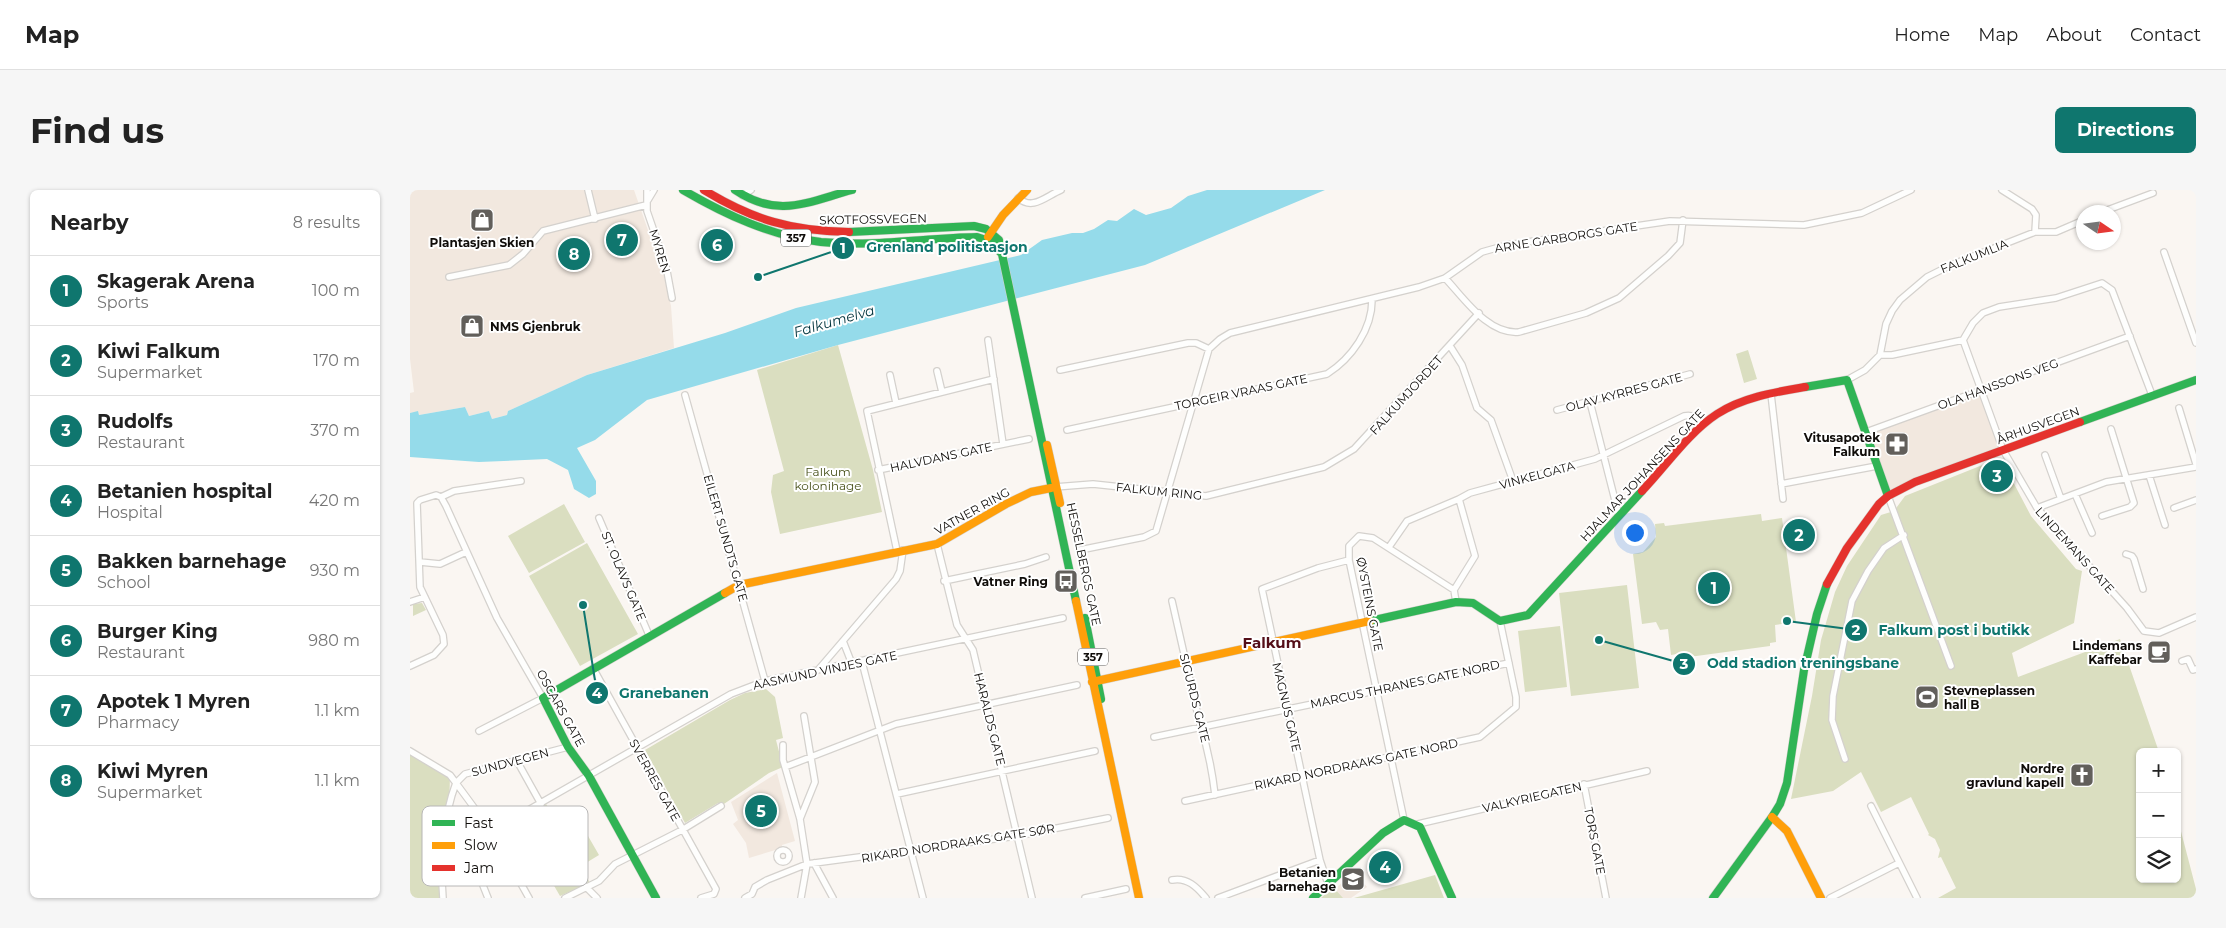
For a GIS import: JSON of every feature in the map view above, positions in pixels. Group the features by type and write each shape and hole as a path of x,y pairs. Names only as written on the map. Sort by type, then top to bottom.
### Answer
{"street":[{"path":"588,190 595,219"},
{"name":"MYREN","path":"647,190 646,205 666,266 672,298"},
{"path":"450,277 509,265 523,254 542,231 646,205 654,190"},
{"name":"SKOTFOSSVEGEN","path":"683,190 738,220 798,239 844,244 989,235"},
{"name":"SKOTFOSSVEGEN","path":"704,190 753,217 804,231 859,234 974,226 989,235"},
{"path":"736,190 742,196 760,205 777,208 852,190"},
{"path":"742,196 751,190"},
{"path":"989,235 1018,198 1027,190"},
{"path":"1018,198 1027,204 1034,204 1061,190"},
{"name":"ARNE GARBORGS GATE","path":"1209,349 1230,333 1372,300 1445,278 1482,252 1507,245 1683,220 1804,225 1862,213 1911,190"},
{"path":"2002,190 2032,209 2036,215 2035,232"},
{"path":"2121,205 2153,193"},
{"path":"1445,278 1492,326 1509,333 1586,313 1628,291 1675,249 1683,234 1683,220"},
{"name":"FALKUMLIA","path":"1880,355 1886,324 1892,311 1916,286 1937,271 2035,232 2056,232 2076,223"},
{"name":"HESSELBERGS GATE","path":"989,235 999,240 1033,407 1054,488 1139,898"},
{"path":"2164,252 2196,343"},
{"path":"1880,355 1892,355 1963,340 1973,323 1984,313 1999,307 2056,298 2102,283 2112,290 2152,395"},
{"name":"TORGEIR VRAAS GATE","path":"1067,430 1327,374 1335,368 1364,335 1370,321 1372,300"},
{"name":"FALKUMJORDET","path":"1324,467 1354,449 1479,313"},
{"name":"OLA HANSSONS VEG","path":"1866,432 2130,336"},
{"name":"HALVDANS GATE","path":"988,340 1003,444"},
{"name":"LINDEMANS GATE","path":"1963,340 2003,450 2036,508 2127,608 2144,631 2159,633 2196,617"},
{"path":"1060,370 1188,343 1196,343 1209,349 1166,493 1159,526 1152,534 1080,550"},
{"path":"1450,346 1462,365 1477,408 1491,420 1513,481"},
{"name":"HJALMAR JOHANSENS GATE","path":"1500,621 1528,615 1704,424 1721,409 1771,394 1847,380 1865,370 1880,355"},
{"path":"937,371 944,392"},
{"name":"OLAV KYRRES GATE","path":"1557,410 1690,374"},
{"path":"890,375 896,403 994,379"},
{"path":"1847,380 1951,666"},
{"name":"ÅRHUSVEGEN","path":"1713,898 1780,804 1787,783 1812,638 1823,595 1838,562 1879,504 1888,496 1915,482 2196,380"},
{"path":"1771,394 1783,499"},
{"name":"EILERT SUNDTS GATE","path":"685,395 765,681"},
{"path":"1590,402 1619,516"},
{"name":"HALVDANS GATE","path":"896,403 868,411 878,470 900,550"},
{"path":"2036,508 2106,482 2196,465 2179,408"},
{"name":"VINKELGATA","path":"1389,547 1407,521 1470,493 1604,455 1684,416 1690,415 1704,424"},
{"path":"2102,516 2133,506 2128,478 2111,429"},
{"name":"HALVDANS GATE","path":"878,470 1029,439"},
{"path":"2045,455 2061,499"},
{"path":"1781,484 1878,466"},
{"name":"FALKUM RING","path":"1054,488 1093,484 1206,496 1324,467"},
{"path":"2149,475 2165,525"},
{"path":"410,666 434,655 444,644 443,635 425,597 419,579 417,503 420,500 454,491 521,481"},
{"name":"VATNER RING","path":"543,698 649,635 739,585 936,544 1031,492 1054,488"},
{"path":"2075,494 2092,533"},
{"name":"OSCARS GATE","path":"438,496 497,618 543,698 568,747 589,776 656,898"},
{"path":"1456,602 1454,590 1475,556 1459,499"},
{"path":"2174,508 2196,500"},
{"name":"ST. OLAVS GATE","path":"599,518 649,635"},
{"path":"1845,759 1832,720 1834,696 1852,601 1868,571 1884,548 1904,535"},
{"name":"ØYSTEINS GATE","path":"1404,820 1349,560 1349,546 1359,536 1373,538 1454,590"},
{"name":"HARALDS GATE","path":"936,544 944,581 957,625 973,650 1032,898"},
{"path":"818,670 896,579 900,571 900,550"},
{"path":"420,562 440,564 466,552"},
{"path":"2126,554 2132,556 2134,560 2143,589"},
{"path":"944,581 1025,564 1046,557"},
{"name":"MAGNUS GATE","path":"1328,884 1320,860 1272,643 1262,589 1318,568 1349,560"},
{"path":"410,602 425,597"},
{"name":"SIGURDS GATE","path":"1172,601 1212,769 1215,795"},
{"path":"1095,682 1456,602 1473,603 1500,621 1509,663"},
{"name":"AASMUND VINJES GATE","path":"538,806 731,694 765,681 1063,618"},
{"path":"843,641 852,664"},
{"path":"2182,661 2188,659 2193,670 2196,669"},
{"path":"862,662 923,898"},
{"name":"MARCUS THRANES GATE NORD","path":"1154,738 1509,663"},
{"name":"RIKARD NORDRAAKS GATE NORD","path":"1185,800 1480,737 1516,707 1516,697 1509,663"},
{"name":"SVERRES GATE","path":"593,668 716,892 701,898"},
{"path":"785,767 811,758 879,728 1077,684"},
{"path":"479,731 543,698"},
{"path":"800,819 815,782 804,716"},
{"path":"783,745 785,767 800,819 807,864 801,898"},
{"name":"SUNDVEGEN","path":"456,783 465,774 568,747"},
{"path":"410,751 450,775 473,806"},
{"path":"897,794 1096,751"},
{"path":"517,761 541,804"},
{"name":"VALKYRIEGATEN","path":"1418,824 1584,784 1647,771"},
{"path":"449,806 456,783"},
{"name":"TORS GATE","path":"1584,784 1606,898"},
{"path":"565,898 599,881 615,864 682,830 720,806"},
{"path":"1871,806 1917,898"},
{"path":"1772,817 1787,831 1821,898"},
{"name":"RIKARD NORDRAAKS GATE SØR","path":"745,898 752,894 755,887 767,880 807,864 1017,836 1108,818"},
{"path":"1313,898 1383,833 1404,820 1418,824 1452,898"},
{"path":"1218,898 1320,860"},
{"path":"814,863 833,898"},
{"path":"1830,898 1899,863"},
{"name":"HESSELBERGS GATE","path":"1133,867 1143,898"},
{"path":"1172,880 1186,881 1197,888 1206,898"},
{"name":"AASMUND VINJES GATE","path":"483,886 488,898"},
{"path":"522,886 529,898"},
{"path":"586,887 596,898"},
{"path":"1085,898 1126,889"}],"shaded area":[{"path":"410,190 634,190 664,276 671,306 674,348 587,375 508,411 507,415 492,419 489,411 469,416 465,407 419,415 418,412 410,413 410,393 414,392 410,359"},
{"path":"1982,390 2003,450 1888,496 1866,432"},
{"path":"777,773 795,841 782,845 782,848 749,858 746,843 733,824 738,820 731,802"},
{"name":"Betanien barnehage","path":"1354,871 1367,887 1351,898 1333,898 1330,894"}],"green space":[{"name":"Falkum kolonihage","path":"838,345 873,470 882,512 780,534 771,492 773,475 784,471 757,370"},
{"path":"1748,350 1757,379 1744,383 1736,354"},
{"path":"1985,464 1990,475 2003,480 2010,476 2031,516 2076,569 2082,571 2074,623 2012,653 2018,677 2120,639 2158,748 2136,748 2136,883 2181,883 2181,831 2196,889 2196,898 1938,898 1956,888 1941,857 1938,858 1940,850 1935,839 1928,835 1911,797 1881,812 1861,772 1833,791 1791,799 1812,696 1821,640 1835,592 1847,566 1881,515 1894,511 1905,496"},
{"path":"564,504 585,542 529,573 508,536"},
{"path":"1761,514 1762,521 1782,518 1796,622 1775,625 1776,642 1770,643 1770,646 1689,657 1688,655 1678,657 1677,654 1671,655 1668,629 1660,630 1656,622 1642,624 1633,554 1643,552 1656,537 1655,524 1664,523 1665,526"},
{"path":"587,543 638,634 580,666 529,576"},
{"path":"1627,585 1639,688 1571,696 1559,593"},
{"path":"422,603 426,610 413,616 413,604"},
{"path":"1560,626 1567,687 1525,692 1518,631"},
{"path":"766,689 775,697 783,738 776,740 783,767 769,773 721,806 718,803 685,823 645,750 730,700 745,693"},
{"path":"410,750 450,775 448,806 422,806 422,886 442,886 443,898 410,898"},
{"path":"588,836 599,855 588,862"},
{"path":"1435,875 1444,898 1354,898"},
{"path":"554,886 583,886 560,896"},
{"path":"1333,887 1343,898 1321,898"}],"water":[{"name":"Falkumelva","path":"1207,190 1325,190 1145,265 838,345 647,400 595,440 577,448 596,481 596,494 589,498 574,489 568,470 547,459 479,462 410,457 410,413 418,411 419,415 465,407 469,416 489,411 492,419 507,415 508,411 587,375 725,333 796,308 1021,255 1042,240 1072,233 1083,233 1094,229 1108,220 1117,221 1134,209 1146,215 1171,208 1188,196"}],"traffic: fast":[{"path":"683,190 732,216 767,230 802,239 821,242 880,243 977,237 992,242 1000,252"},
{"path":"735,190 751,199 779,206 807,203 852,190"},
{"path":"849,232 974,226 986,229 999,240 1076,601"},
{"path":"1805,387 1847,380 1888,496"},
{"path":"2080,422 2196,380"},
{"path":"1370,621 1456,602 1473,603 1500,621 1528,615 1642,491"},
{"path":"1713,898 1780,804 1787,783 1804,670 1817,614 1827,584"},
{"path":"656,898 589,776 568,747 543,698 725,593"},
{"path":"1085,618 1101,699"},
{"path":"1313,898 1383,833 1404,820 1420,827 1452,898"}],"traffic: slow":[{"path":"988,237 1003,215 1027,190"},
{"path":"1047,445 1060,503"},
{"path":"725,593 739,585 937,544 1006,504 1031,492 1051,488"},
{"path":"1076,601 1139,898"},
{"path":"1092,682 1370,621"},
{"path":"1772,817 1787,831 1821,898"}],"traffic: jam":[{"path":"704,190 739,209 773,222 809,229 849,232"},
{"path":"1642,491 1687,440 1717,414 1749,399 1805,387"},
{"path":"1827,584 1847,548 1879,504 1888,496 1915,482 2080,422"}],"place":[{"name":"Plantasjen Skien","path":"482,220"},
{"name":"Apotek 1 Myren","path":"622,240"},
{"name":"Burger King","path":"717,245"},
{"name":"Kiwi Myren","path":"574,254"},
{"name":"Grenland politistasjon","path":"758,277"},
{"name":"NMS Gjenbruk","path":"472,326"},
{"name":"Vitusapotek Falkum","path":"1897,444"},
{"name":"Rudolfs","path":"1997,476"},
{"name":"Kiwi Falkum","path":"1799,535"},
{"name":"Vatner Ring","path":"1066,581"},
{"name":"Skagerak Arena","path":"1714,588"},
{"name":"Granebanen","path":"583,605"},
{"name":"Falkum post i butikk","path":"1787,621"},
{"name":"Odd stadion treningsbane","path":"1599,640"},
{"name":"Lindemans Kaffebar","path":"2159,652"},
{"name":"Stevneplassen hall B","path":"1927,697"},
{"name":"Nordre gravlund kapell","path":"2082,775"},
{"name":"Bakken barnehage","path":"761,811"},
{"name":"Betanien hospital","path":"1385,867"},
{"name":"Betanien barnehage","path":"1353,879"}],"district":[{"name":"Falkum","path":"1272,642"}]}
